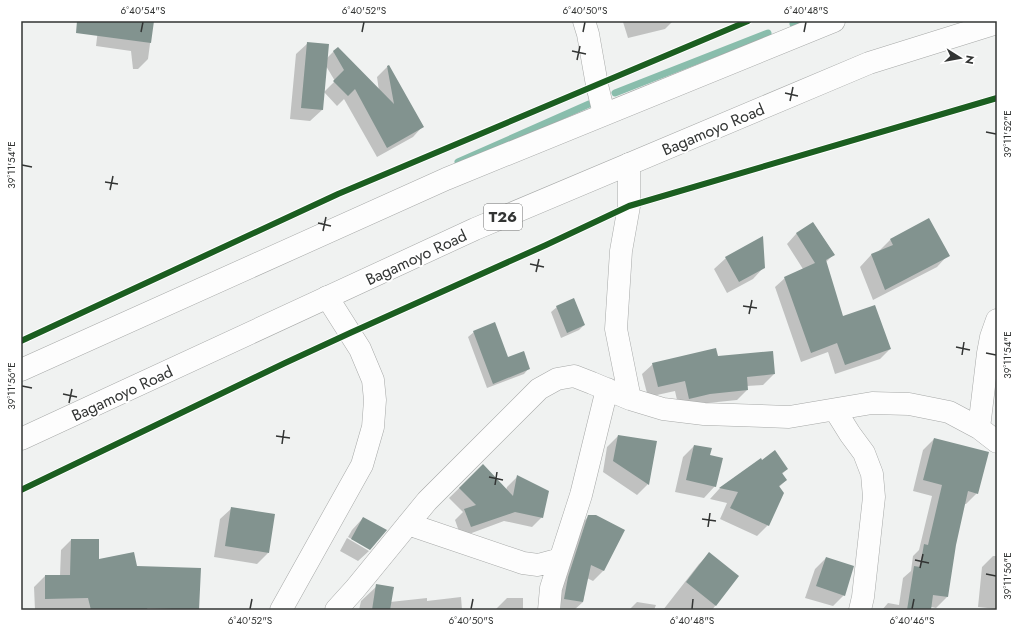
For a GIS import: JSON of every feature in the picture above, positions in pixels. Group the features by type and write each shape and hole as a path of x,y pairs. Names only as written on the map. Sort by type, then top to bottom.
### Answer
{"main road":[{"path":"584,21 604,114"},
{"path":"21,370 446,179 834,21"},
{"name":"Bagamoyo Road","path":"21,439 475,229 869,63 997,22"},
{"path":"629,164 629,206 621,251 616,329 630,399"},
{"path":"281,610 362,465 373,427 375,400 373,380 360,350 327,297"},
{"path":"979,428 988,353 991,337 997,320"},
{"path":"336,610 427,501 539,389 557,380 574,376 630,399 663,409 704,414 789,417 872,403 909,404 949,412 979,428 997,442"},
{"path":"549,610 551,588 581,495 607,389"},
{"path":"835,410 864,453 872,474 874,497 860,610"},
{"path":"408,524 523,563 538,565 560,559"}],"building":[{"path":"77,21 154,21 151,43 76,33"},
{"path":"307,42 329,44 323,110 301,108"},
{"path":"338,47 394,104 387,66 389,65 424,127 387,148 355,89 348,96 333,81 344,70 333,51"},
{"path":"929,218 950,256 885,290 871,254 893,245 890,239"},
{"path":"813,222 835,255 826,260 843,316 875,305 891,349 845,365 837,343 811,353 784,277 815,263 796,233"},
{"path":"763,236 765,268 739,282 725,257"},
{"path":"574,298 585,325 567,333 556,306"},
{"path":"495,322 508,357 524,351 530,369 493,384 473,331"},
{"path":"716,348 718,356 773,351 775,374 747,377 748,390 710,394 689,399 685,381 658,387 652,363"},
{"path":"618,435 657,441 649,485 613,461"},
{"path":"934,438 989,452 978,494 968,491 956,545 948,597 933,595 931,610 907,610 914,566 920,567 924,544 928,545 942,485 923,480"},
{"path":"694,445 712,448 710,455 723,458 716,487 686,480"},
{"path":"775,450 788,469 782,473 787,480 779,486 784,493 769,526 730,508 738,492 719,488 761,458 762,460"},
{"path":"483,464 513,496 517,475 549,491 543,518 515,512 471,527 464,509 476,505 459,488"},
{"path":"231,507 275,514 269,553 225,546"},
{"path":"588,515 596,515 625,530 604,571 591,565 583,602 564,599 568,577"},
{"path":"363,517 387,530 370,550 351,539"},
{"path":"71,539 99,539 99,559 134,552 137,566 201,568 199,610 147,608 148,610 91,610 88,598 45,599 45,575 70,575"},
{"path":"709,552 739,576 716,606 686,582"},
{"path":"826,557 854,566 845,596 816,586"},
{"path":"376,584 394,587 390,610 372,610"}],"waterway":[{"path":"793,24 801,21"},
{"path":"615,93 768,33"},
{"path":"458,162 589,104"}],"cycle path":[{"path":"21,341 338,194 748,21"},
{"path":"21,490 285,363 629,206 997,98"}]}
